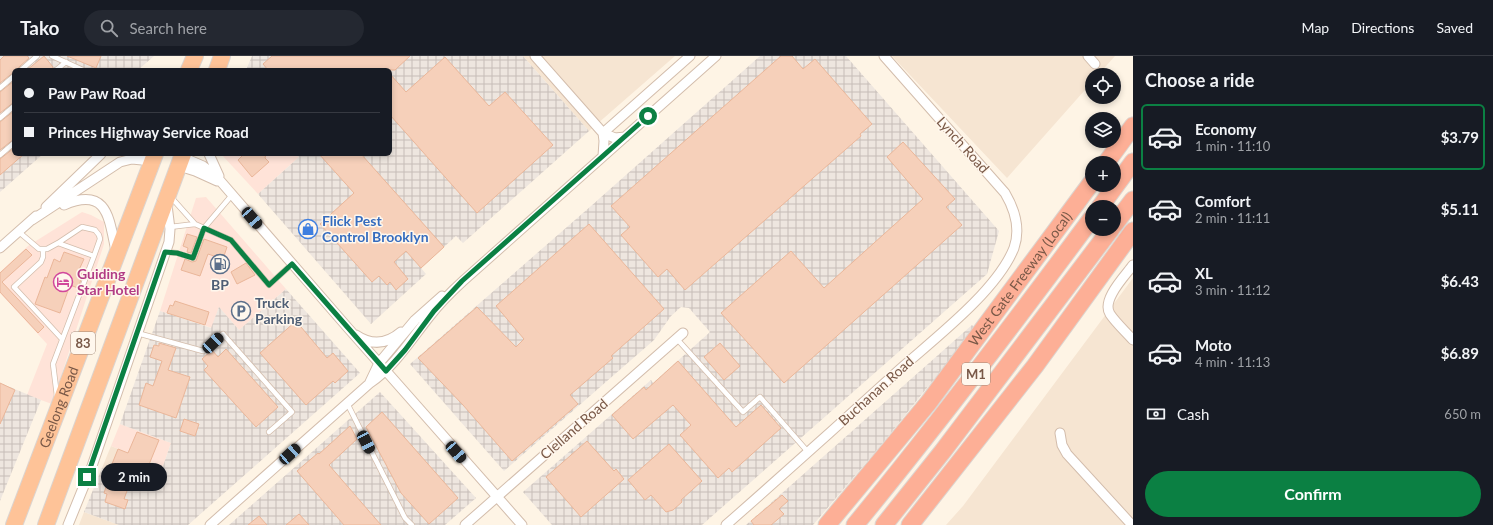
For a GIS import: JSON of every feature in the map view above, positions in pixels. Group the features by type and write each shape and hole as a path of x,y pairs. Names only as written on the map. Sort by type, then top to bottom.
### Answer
{"highway":[{"path":"190,68 195,56"},
{"path":"218,68 222,56"},
{"path":"1111,156 1133,126"},
{"path":"154,158 180,158"},
{"name":"Geelong Road","path":"14,525 154,158"},
{"name":"Geelong Road","path":"46,525 180,158"},
{"path":"1105,200 1133,162"},
{"name":"West Gate Freeway (Local)","path":"828,525 929,402 1085,191"},
{"path":"1121,216 1133,200"},
{"name":"M1","path":"855,525 921,445 1085,227"},
{"path":"910,525 1035,366 1133,231"},
{"name":"M1","path":"884,525 948,444 1106,236"},
{"path":"822,525 890,450"}],"street":[{"path":"535,56 603,133 613,138 625,137"},
{"path":"603,156 603,133 690,56"},
{"path":"348,328 363,339 373,342 388,341 396,336 432,303 462,281 716,56"},
{"name":"Lynch Road","path":"884,56 1005,193 1014,210 1017,220 1015,246"},
{"path":"1088,56 1095,64"},
{"path":"0,248 32,220 99,156"},
{"path":"210,156 223,184"},
{"path":"32,220 85,186 117,163 128,159 154,158"},
{"path":"180,158 210,170 522,525"},
{"path":"68,525 92,466 170,237 167,195"},
{"path":"32,220 76,200 85,199 97,202 102,205 107,213 117,254"},
{"name":"Buchanan Road","path":"726,525 965,311 1001,271 1015,246"},
{"path":"1133,265 1112,294 1108,301 1107,307 1109,313 1133,340"},
{"path":"210,525 347,403 386,371 405,350 434,311 462,281"},
{"path":"370,383 379,363 415,320"},
{"name":"Clelland Road","path":"465,525 680,336"},
{"path":"1060,433 1062,445 1066,454 1132,525"}],"lane":[{"path":"23,68 37,56"},
{"path":"52,56 78,68"},
{"path":"58,68 66,62"},
{"path":"0,88 12,78"},
{"path":"0,118 12,108"},
{"path":"0,155 12,145"},
{"path":"167,195 195,224 231,240 269,285 292,264"},
{"path":"165,252 177,253 193,258 204,228 232,195"},
{"path":"170,227 195,224"},
{"path":"19,232 36,248 43,250 58,243 78,228 86,227 95,230 100,235 94,256 53,364 58,408"},
{"path":"58,243 94,256"},
{"path":"43,250 41,262 14,287 62,339"},
{"path":"137,332 203,352 223,334 292,412 270,432"},
{"path":"680,336 743,412 760,397 808,452"},
{"path":"347,403 405,518 412,525"}],"shaded area":[{"path":"0,56 154,56 140,68 12,68 12,156 41,156 0,192"},
{"path":"252,56 523,56 589,131 463,243 456,236 421,268 426,274 371,324 258,194 298,156 392,156 392,68 247,68"},
{"path":"523,56 675,56 589,131"},
{"path":"760,56 846,56 999,231 987,274 702,525 552,525 523,492 651,380 653,383 710,332 689,308 681,307 671,316 654,340 504,471 410,364"},
{"path":"892,56 1115,56 1104,68 1085,68 1085,90 1007,178"},
{"path":"223,156 298,156 299,157 258,194"},
{"name":"BP","path":"206,197 286,289 239,330 219,307 212,328 160,311 196,198"},
{"path":"82,212 104,222 104,244 52,404 27,395 47,344 0,293 0,272 28,246"},
{"path":"1133,278 1133,525 946,525 963,506"},
{"path":"286,289 360,373 188,525 119,525 84,512 102,468 154,488 163,466 171,443 120,424 160,311 211,328 219,307 239,330"},
{"path":"972,325 975,328 882,444 813,525 746,525"},
{"path":"0,383 41,400 0,501"},
{"path":"380,392 476,498 445,525 229,525"},
{"path":"120,424 171,443 163,466 111,446"},
{"path":"111,446 163,466 155,488 102,468"},
{"path":"84,512 119,525 79,525"}],"building":[{"path":"4,56 27,56 29,58 18,68 12,68 12,74 0,83 0,60"},
{"path":"44,56 53,67 53,68 29,68"},
{"path":"67,56 101,56 96,68"},
{"path":"272,56 410,56 395,70 392,70 392,68 266,68 263,64"},
{"path":"781,56 792,56 803,69 815,59 872,124 860,134 861,136 685,290 667,269 658,277 621,235 630,227 611,206"},
{"path":"445,57 489,106 505,92 553,145 477,213 392,117 392,76 406,92"},
{"path":"12,83 12,104 0,113 0,92"},
{"path":"12,113 12,141 0,150 0,122"},
{"path":"903,142 955,199 946,207 962,225 784,383 721,313 791,251 824,288 923,199 887,157"},
{"path":"12,150 12,156 22,156 0,175 0,159"},
{"path":"242,156 266,156 265,158 269,162 252,177 238,160"},
{"path":"321,156 363,156 444,247 421,268 406,251 394,262 408,279 396,290 390,282 387,285 379,276 372,282 320,224 354,193"},
{"path":"589,224 664,309 611,356 613,358 570,395 578,404 512,461 463,405 418,358 477,307 516,347 524,339 496,306"},
{"path":"187,234 197,237 191,253 187,252 188,248 183,246"},
{"path":"204,239 227,247 223,259 208,254 200,276 181,270 185,259 192,262 196,261"},
{"path":"26,249 32,255 2,282 44,327 38,333 0,292 0,273"},
{"name":"Guiding Star Hotel","path":"64,252 84,259 78,272 83,274 78,288 70,285 60,313 35,304 45,277 47,278 54,259 60,262"},
{"path":"246,263 255,275 237,284 231,272"},
{"path":"175,301 209,312 205,325 167,313 170,305 173,306"},
{"path":"296,321 327,358 333,353 348,371 335,383 333,381 306,405 260,353"},
{"path":"159,343 176,348 168,370 190,377 176,418 139,405 146,383 153,386 162,361 150,357 154,345 159,346"},
{"path":"720,343 740,366 724,380 704,357"},
{"path":"226,349 278,407 256,427 204,370 208,366 202,359 212,350 218,357"},
{"path":"678,361 736,427 761,405 781,428 732,472 729,468 718,478 680,435 691,425 673,405 633,439 612,415 644,387 646,390"},
{"path":"0,383 15,390 0,424"},
{"path":"382,412 458,498 429,524 401,493 366,427"},
{"path":"184,419 199,424 195,436 180,431"},
{"path":"350,426 357,439 329,465 381,525 344,525 297,471 318,453 319,454"},
{"path":"137,432 159,440 148,467 157,470 152,486 143,483 144,478 130,474 125,487 128,488 124,499 128,500 125,509 105,502 107,494 104,493 108,481 113,483 119,467 112,464 118,449 128,453"},
{"path":"587,441 614,471 616,469 624,479 581,517 546,477"},
{"path":"669,444 702,481 681,500 682,502 673,510 666,512 651,495 645,500 628,480"},
{"path":"782,495 788,501 779,509 784,514 771,525 754,525 751,521"},
{"path":"299,514 309,525 286,525"},
{"path":"259,516 267,525 248,525"}],"place":[{"name":"Flick Pest Control Brooklyn","path":"308,229"},
{"name":"BP","path":"220,264"},
{"name":"Guiding Star Hotel","path":"63,282"},
{"name":"Truck Parking","path":"241,311"}],"route":[{"path":"87,477 165,252 177,253 193,258 204,228 231,240 269,285 292,264 386,371 405,350 434,311 462,281 648,116"}]}
